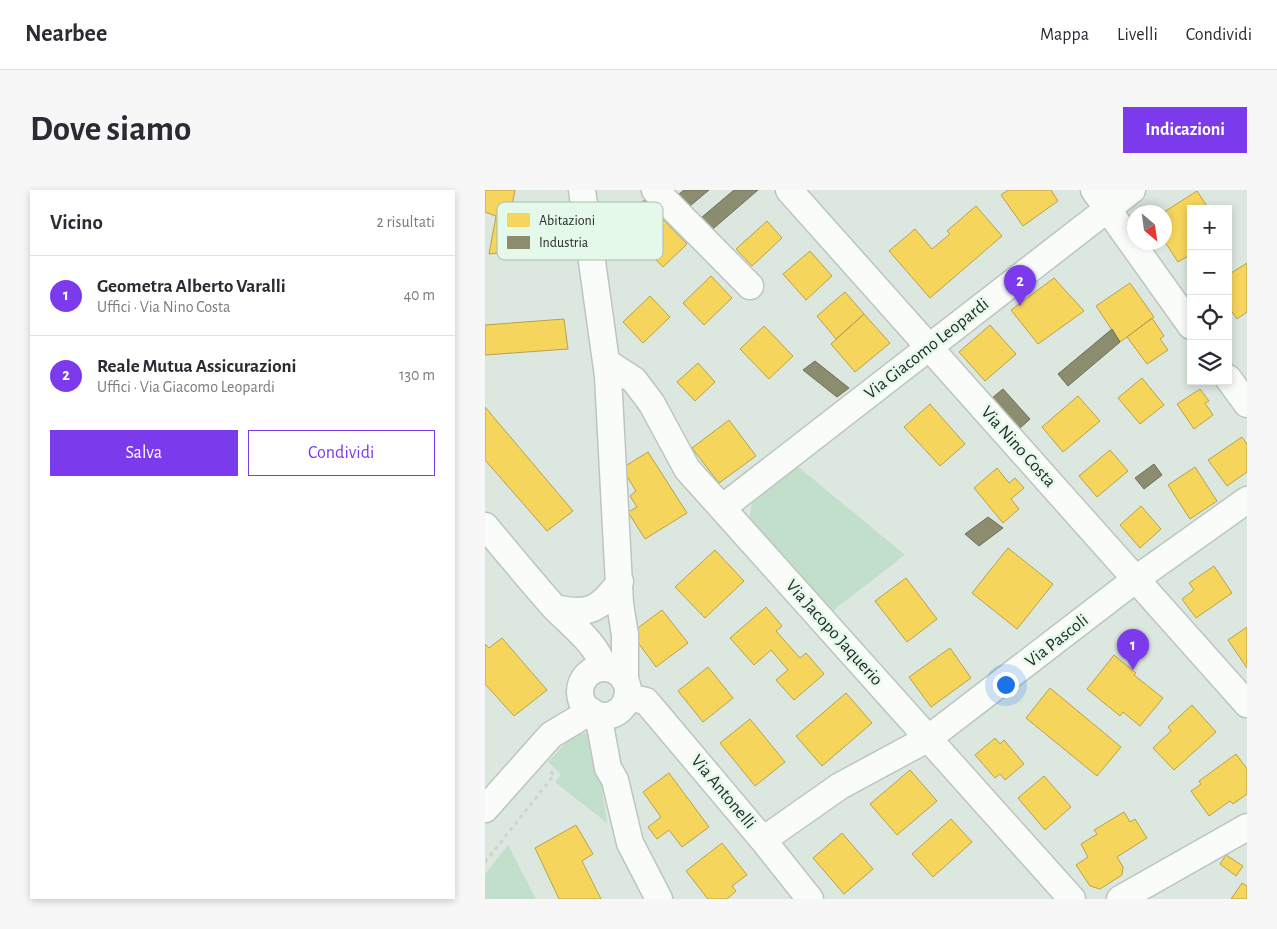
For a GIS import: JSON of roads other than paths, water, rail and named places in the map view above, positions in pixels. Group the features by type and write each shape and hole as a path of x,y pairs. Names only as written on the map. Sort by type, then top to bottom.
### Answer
{"street":[{"path":"655,190 750,286"},
{"name":"Via Nino Costa","path":"789,190 1247,704"},
{"name":"Via Giacomo Leopardi","path":"722,508 929,348 1100,200 1132,190"},
{"path":"1100,200 1187,320"},
{"path":"551,735 555,722 608,683 625,635 620,593 606,362 592,260"},
{"name":"Via Jacopo Jaquerio","path":"606,362 634,380 652,404 687,469 1072,899"},
{"path":"1232,383 1247,404"},
{"name":"Via Pascoli","path":"763,840 840,786 929,738 1137,579 1247,500"},
{"path":"485,526 555,608 580,630 601,658 617,725 619,764 615,780"},
{"path":"555,608 574,612 592,610 620,593"},
{"path":"608,683 581,699 600,725 608,768 615,780 630,843 659,899"},
{"name":"Via Antonelli","path":"608,683 646,701 810,899"},
{"path":"485,809 551,735 592,712"},
{"path":"1120,899 1244,832"}],"place":[{"name":"Reale Mutua Assicurazioni","path":"1020,306"},
{"name":"Geometra Alberto Varalli","path":"1133,670"}]}
